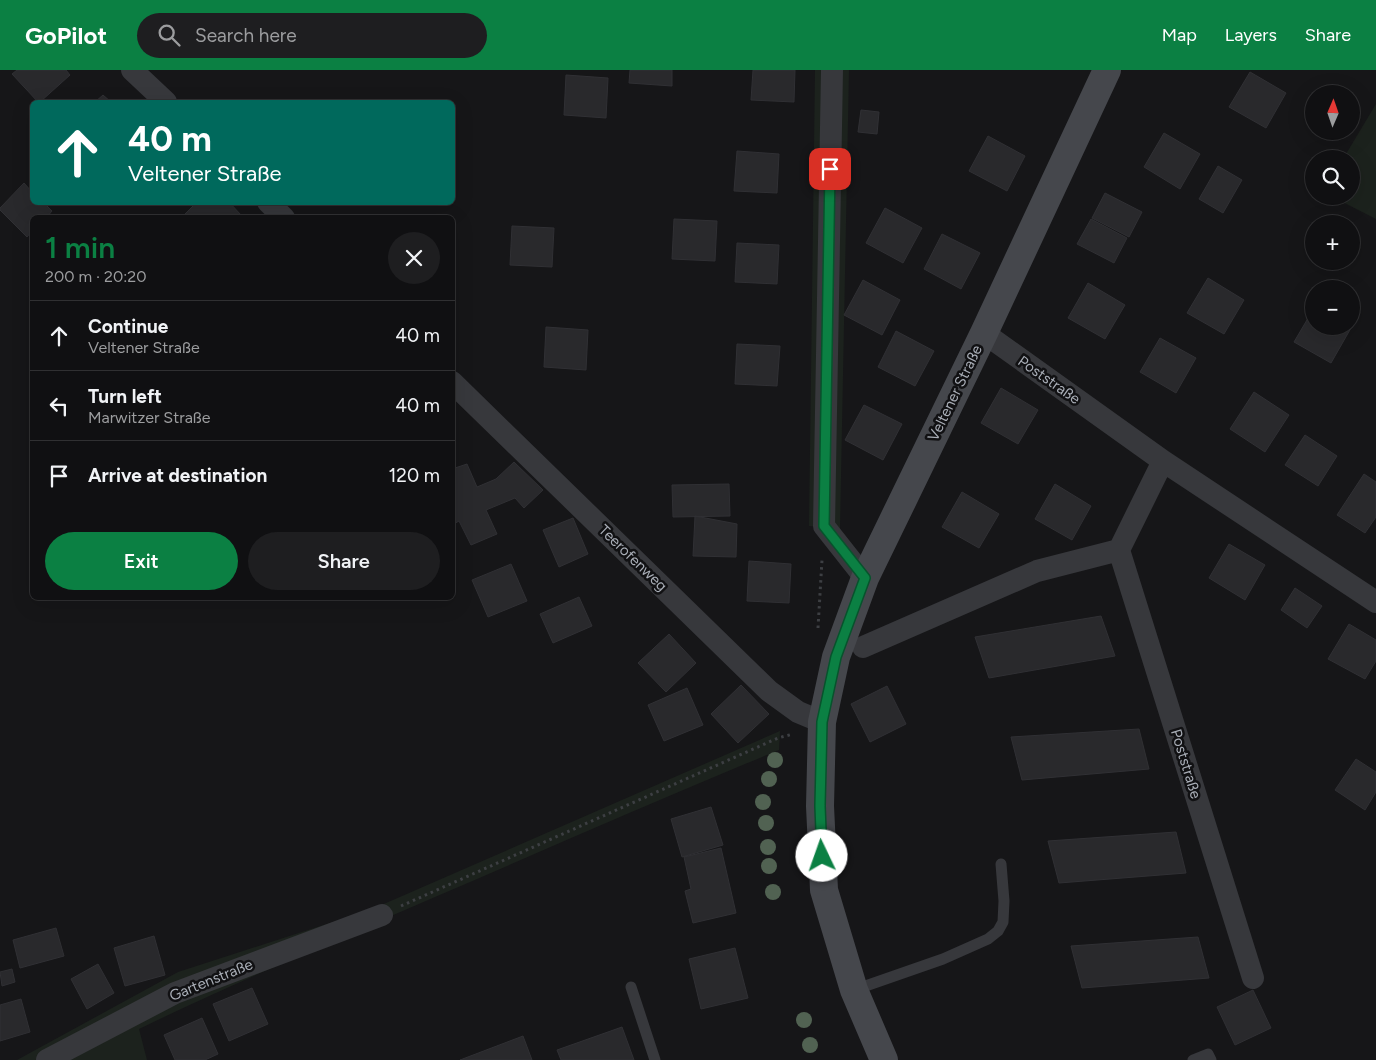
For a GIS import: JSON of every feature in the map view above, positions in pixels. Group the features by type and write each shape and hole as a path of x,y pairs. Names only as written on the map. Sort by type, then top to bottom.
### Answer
{"main road":[{"name":"Veltener Straße","path":"884,1060 854,990 824,890 820,806 822,722 836,657 865,578 984,333 1107,70"}],"street":[{"path":"132,70 164,100"},
{"path":"832,70 824,526 865,578"},
{"path":"271,205 281,215"},
{"name":"Poststraße","path":"984,333 1163,460 1376,602"},
{"name":"Teerofenweg","path":"455,385 770,691 798,712 822,722"},
{"path":"863,647 1037,570 1120,550 1163,460"},
{"name":"Poststraße","path":"1120,550 1253,978"},
{"name":"Gartenstraße","path":"47,1060 175,993 382,915"}],"lane":[{"path":"854,990 943,959 988,939 998,931 1003,922 1000,864"},
{"path":"631,987 656,1060"},
{"path":"1193,1060 1208,1054 1211,1060"}],"path":[{"path":"818,632 824,526"},
{"path":"382,915 778,738 793,734"}],"shaded area":[{"path":"815,70 849,70 840,529 809,526"},
{"path":"1376,104 1376,219 1349,205 1360,205 1360,150 1348,150 1354,140 1360,140 1360,131"},
{"path":"780,731 779,750 290,960 139,1029 147,1060 17,1060 178,972 370,910"}],"building":[{"path":"17,70 66,70 70,75 42,100 36,100 12,74"},
{"path":"630,70 672,70 672,86 629,83"},
{"path":"753,70 795,70 794,102 751,100"},
{"path":"1250,72 1286,93 1266,128 1229,107"},
{"path":"566,75 608,78 606,118 564,115"},
{"path":"103,95 109,100 97,100"},
{"path":"861,110 879,112 877,134 858,132"},
{"path":"1164,133 1200,154 1180,189 1144,167"},
{"path":"988,136 1025,156 1007,191 969,171"},
{"path":"737,151 779,154 777,193 734,191"},
{"path":"1218,166 1242,180 1223,213 1199,199"},
{"path":"24,183 30,190 30,205 46,205 52,211 49,215 30,215 30,233 27,237 0,208"},
{"path":"1105,193 1142,212 1129,237 1092,218"},
{"path":"194,205 232,205 241,215 184,215"},
{"path":"885,208 922,228 903,263 866,243"},
{"path":"674,219 717,221 715,261 672,259"},
{"path":"1091,219 1127,238 1114,263 1077,244"},
{"path":"512,226 554,228 552,267 510,265"},
{"path":"942,234 980,253 961,289 924,269"},
{"path":"737,243 779,245 777,284 735,282"},
{"path":"1208,278 1244,300 1224,334 1187,313"},
{"path":"863,280 900,300 882,335 844,315"},
{"path":"1088,283 1125,305 1105,339 1068,318"},
{"path":"1305,323 1305,335 1347,335 1331,363 1294,342"},
{"path":"546,327 588,330 586,370 544,367"},
{"path":"896,331 934,351 915,386 878,367"},
{"path":"1160,338 1196,358 1176,393 1140,372"},
{"path":"737,344 780,346 777,386 735,384"},
{"path":"1001,388 1038,410 1018,444 981,423"},
{"path":"1254,392 1289,415 1265,452 1230,429"},
{"path":"864,405 902,424 883,460 845,440"},
{"path":"1305,435 1337,456 1318,486 1285,465"},
{"path":"514,462 543,490 524,508 515,498 486,510 497,534 471,545 459,521 455,523 455,468 467,464 477,487 496,479"},
{"path":"1364,474 1376,482 1376,517 1365,533 1337,515"},
{"path":"729,484 730,516 673,517 672,485"},
{"path":"1055,484 1091,506 1072,540 1035,519"},
{"path":"962,492 999,514 979,548 942,527"},
{"path":"695,516 737,524 736,557 693,556"},
{"path":"573,518 588,554 559,567 543,530"},
{"path":"1229,544 1265,565 1245,600 1209,578"},
{"path":"749,561 791,564 789,603 747,601"},
{"path":"511,564 527,601 488,617 472,580"},
{"path":"1295,588 1322,606 1307,628 1281,610"},
{"path":"579,597 592,626 553,643 540,614"},
{"path":"1101,616 1115,656 989,678 975,637"},
{"path":"1349,624 1376,640 1376,661 1365,679 1328,659"},
{"path":"669,634 696,663 666,692 638,663"},
{"path":"741,685 769,714 738,743 711,714"},
{"path":"887,686 906,724 870,742 851,704"},
{"path":"687,688 703,725 664,741 648,705"},
{"path":"1139,729 1149,769 1022,780 1011,737"},
{"path":"1356,759 1376,772 1376,792 1365,810 1335,790"},
{"path":"711,807 723,845 682,857 671,819"},
{"path":"1176,832 1186,873 1059,883 1048,841"},
{"path":"721,848 736,913 693,923 685,891 691,889 684,857"},
{"path":"56,928 64,956 20,968 13,940"},
{"path":"154,936 165,975 125,986 114,948"},
{"path":"1198,937 1209,978 1082,988 1071,946"},
{"path":"735,948 748,998 701,1009 689,959"},
{"path":"98,964 114,993 87,1009 71,979"},
{"path":"12,969 15,982 2,986 0,972"},
{"path":"252,988 268,1024 229,1041 213,1004"},
{"path":"1253,990 1271,1028 1235,1045 1217,1007"},
{"path":"21,999 30,1032 0,1041 0,1005"},
{"path":"202,1018 218,1054 205,1060 175,1060 164,1035"},
{"path":"622,1027 634,1060 561,1060 557,1050"},
{"path":"523,1036 532,1060 460,1060"}],"route":[{"path":"822,856 820,806 822,722 836,657 865,578 824,526 830,169"}]}
